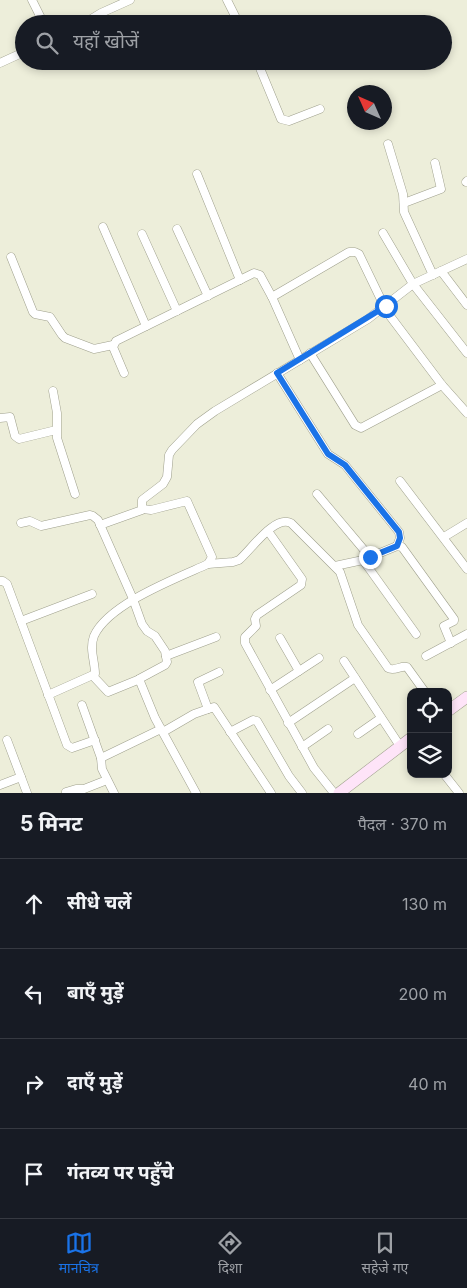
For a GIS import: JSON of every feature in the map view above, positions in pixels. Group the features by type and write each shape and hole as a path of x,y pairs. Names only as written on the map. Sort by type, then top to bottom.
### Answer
{"street":[{"path":"32,0 40,15"},
{"path":"98,15 130,0"},
{"path":"227,0 234,15"},
{"path":"1,60 15,55"},
{"path":"261,70 281,120 289,121 320,109"},
{"path":"388,144 403,194 404,212 432,275"},
{"path":"404,204 441,189 435,163"},
{"path":"197,174 240,280"},
{"path":"103,227 146,326"},
{"path":"177,229 208,296"},
{"path":"383,233 413,284 467,353"},
{"path":"142,234 178,311"},
{"path":"272,296 352,251 359,254 386,306 387,312 442,385 467,413"},
{"path":"11,257 33,312 50,317 65,338 94,349 113,345 116,341 254,272 258,273 272,296 300,360"},
{"path":"143,508 142,500 158,489 167,477 169,454 191,429 215,411 386,306 403,290 467,259"},
{"path":"441,271 467,305"},
{"path":"113,345 124,373"},
{"path":"310,353 355,425 361,428 442,385"},
{"path":"277,373 328,454 345,465 399,532 400,538 397,546"},
{"path":"53,391 57,413 57,438 76,494"},
{"path":"0,418 10,417 15,436 19,439 56,430"},
{"path":"400,481 467,569"},
{"path":"317,494 367,558 416,634"},
{"path":"143,508 151,510 187,500 212,557 208,564"},
{"path":"100,526 141,511 143,508"},
{"path":"21,523 30,521 41,526 90,515 96,517 133,599 142,624 147,631 155,636 165,651 167,662 165,665 140,679 108,692 93,676"},
{"path":"48,695 93,676 95,672 92,652 96,634 118,609 133,599 208,564 239,560 268,531 283,522 291,523 335,566 344,581 358,625 388,668 393,670 403,666 407,667 422,688"},
{"path":"444,537 467,523"},
{"path":"268,531 302,579 302,582 301,585 257,614 255,619 256,626 245,637 244,643 314,768 334,793"},
{"path":"335,566 367,558 397,546 402,548 454,618 454,621 444,626 451,643"},
{"path":"0,581 7,584 69,747 72,748 95,740"},
{"path":"21,621 92,594"},
{"path":"426,656 467,634"},
{"path":"166,656 216,637"},
{"path":"280,638 299,671"},
{"path":"270,690 320,658"},
{"path":"344,661 400,746"},
{"path":"208,709 198,682 218,672"},
{"path":"288,723 355,678"},
{"path":"140,679 154,718 196,793"},
{"path":"452,708 467,697"},
{"path":"82,705 101,758 100,766 114,793"},
{"path":"101,758 214,706 271,793"},
{"path":"358,734 381,718"},
{"path":"230,732 254,720 257,721 289,776 302,793"},
{"path":"302,747 328,729"},
{"path":"7,740 26,793"},
{"path":"339,793 407,741"},
{"path":"0,785 21,777"},
{"path":"447,778 459,793"},
{"path":"66,792 76,788 84,789 107,780"}],"route":[{"path":"370,557 397,546 400,538 399,532 345,465 328,454 277,373 368,319 386,306"}]}
